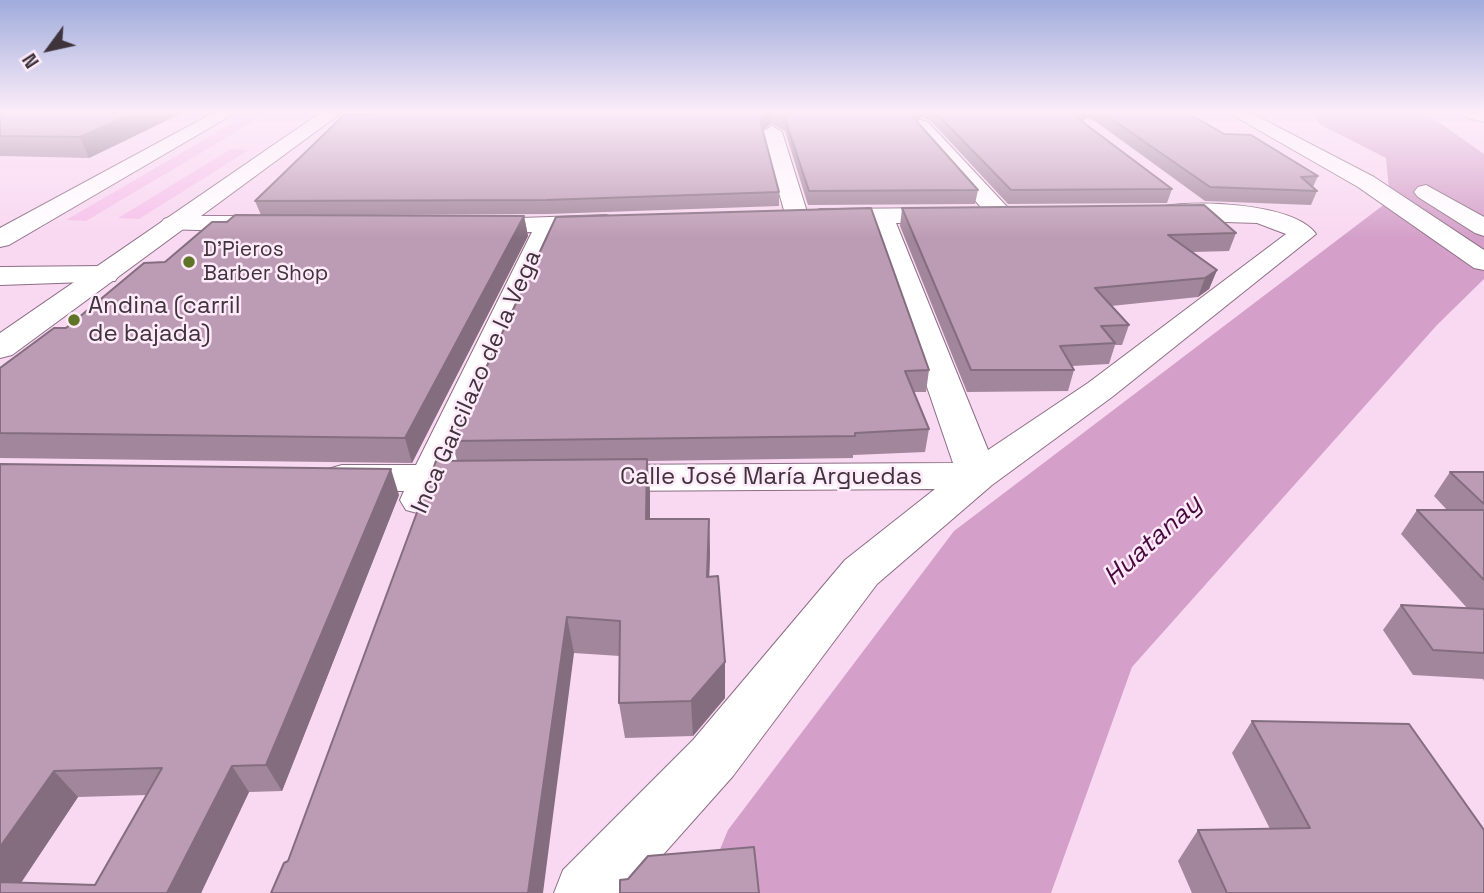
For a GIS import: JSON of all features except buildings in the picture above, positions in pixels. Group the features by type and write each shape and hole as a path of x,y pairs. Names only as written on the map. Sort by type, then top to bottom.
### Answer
{"main road":[{"path":"0,239 151,155"},
{"path":"0,348 272,155"},
{"path":"778,155 796,216"},
{"path":"947,155 1001,215"},
{"path":"1318,155 1410,210 1484,262"},
{"path":"1406,179 1484,228"},
{"path":"1169,190 1200,213"},
{"path":"586,893 713,758 861,572 978,476 1100,390 1303,234 1295,226 1282,221 1200,213 1133,214"},
{"path":"768,217 1027,214"},
{"path":"881,216 978,476"},
{"path":"451,225 631,222"},
{"path":"173,224 284,224"},
{"name":"Inca Garcilazo de la Vega","path":"409,535 428,479 548,225"},
{"path":"0,276 105,275"},
{"name":"Calle José María Arguedas","path":"566,478 978,476"},
{"path":"304,477 511,478"}],"shaded area":[{"path":"178,155 198,155 86,221 66,220"},
{"path":"222,155 242,155 139,219 118,218"}],"water":[{"name":"Huatanay","path":"1415,155 1484,155 1484,279 1437,325 1132,667 1051,893 791,893 998,563 1424,206"}],"waterway":[{"path":"791,893 998,563 1424,206 1415,155"}],"place":[{"name":"D'Pieros Barber Shop","path":"189,262"},
{"name":"Andina (carril de bajada)","path":"74,320"}]}
